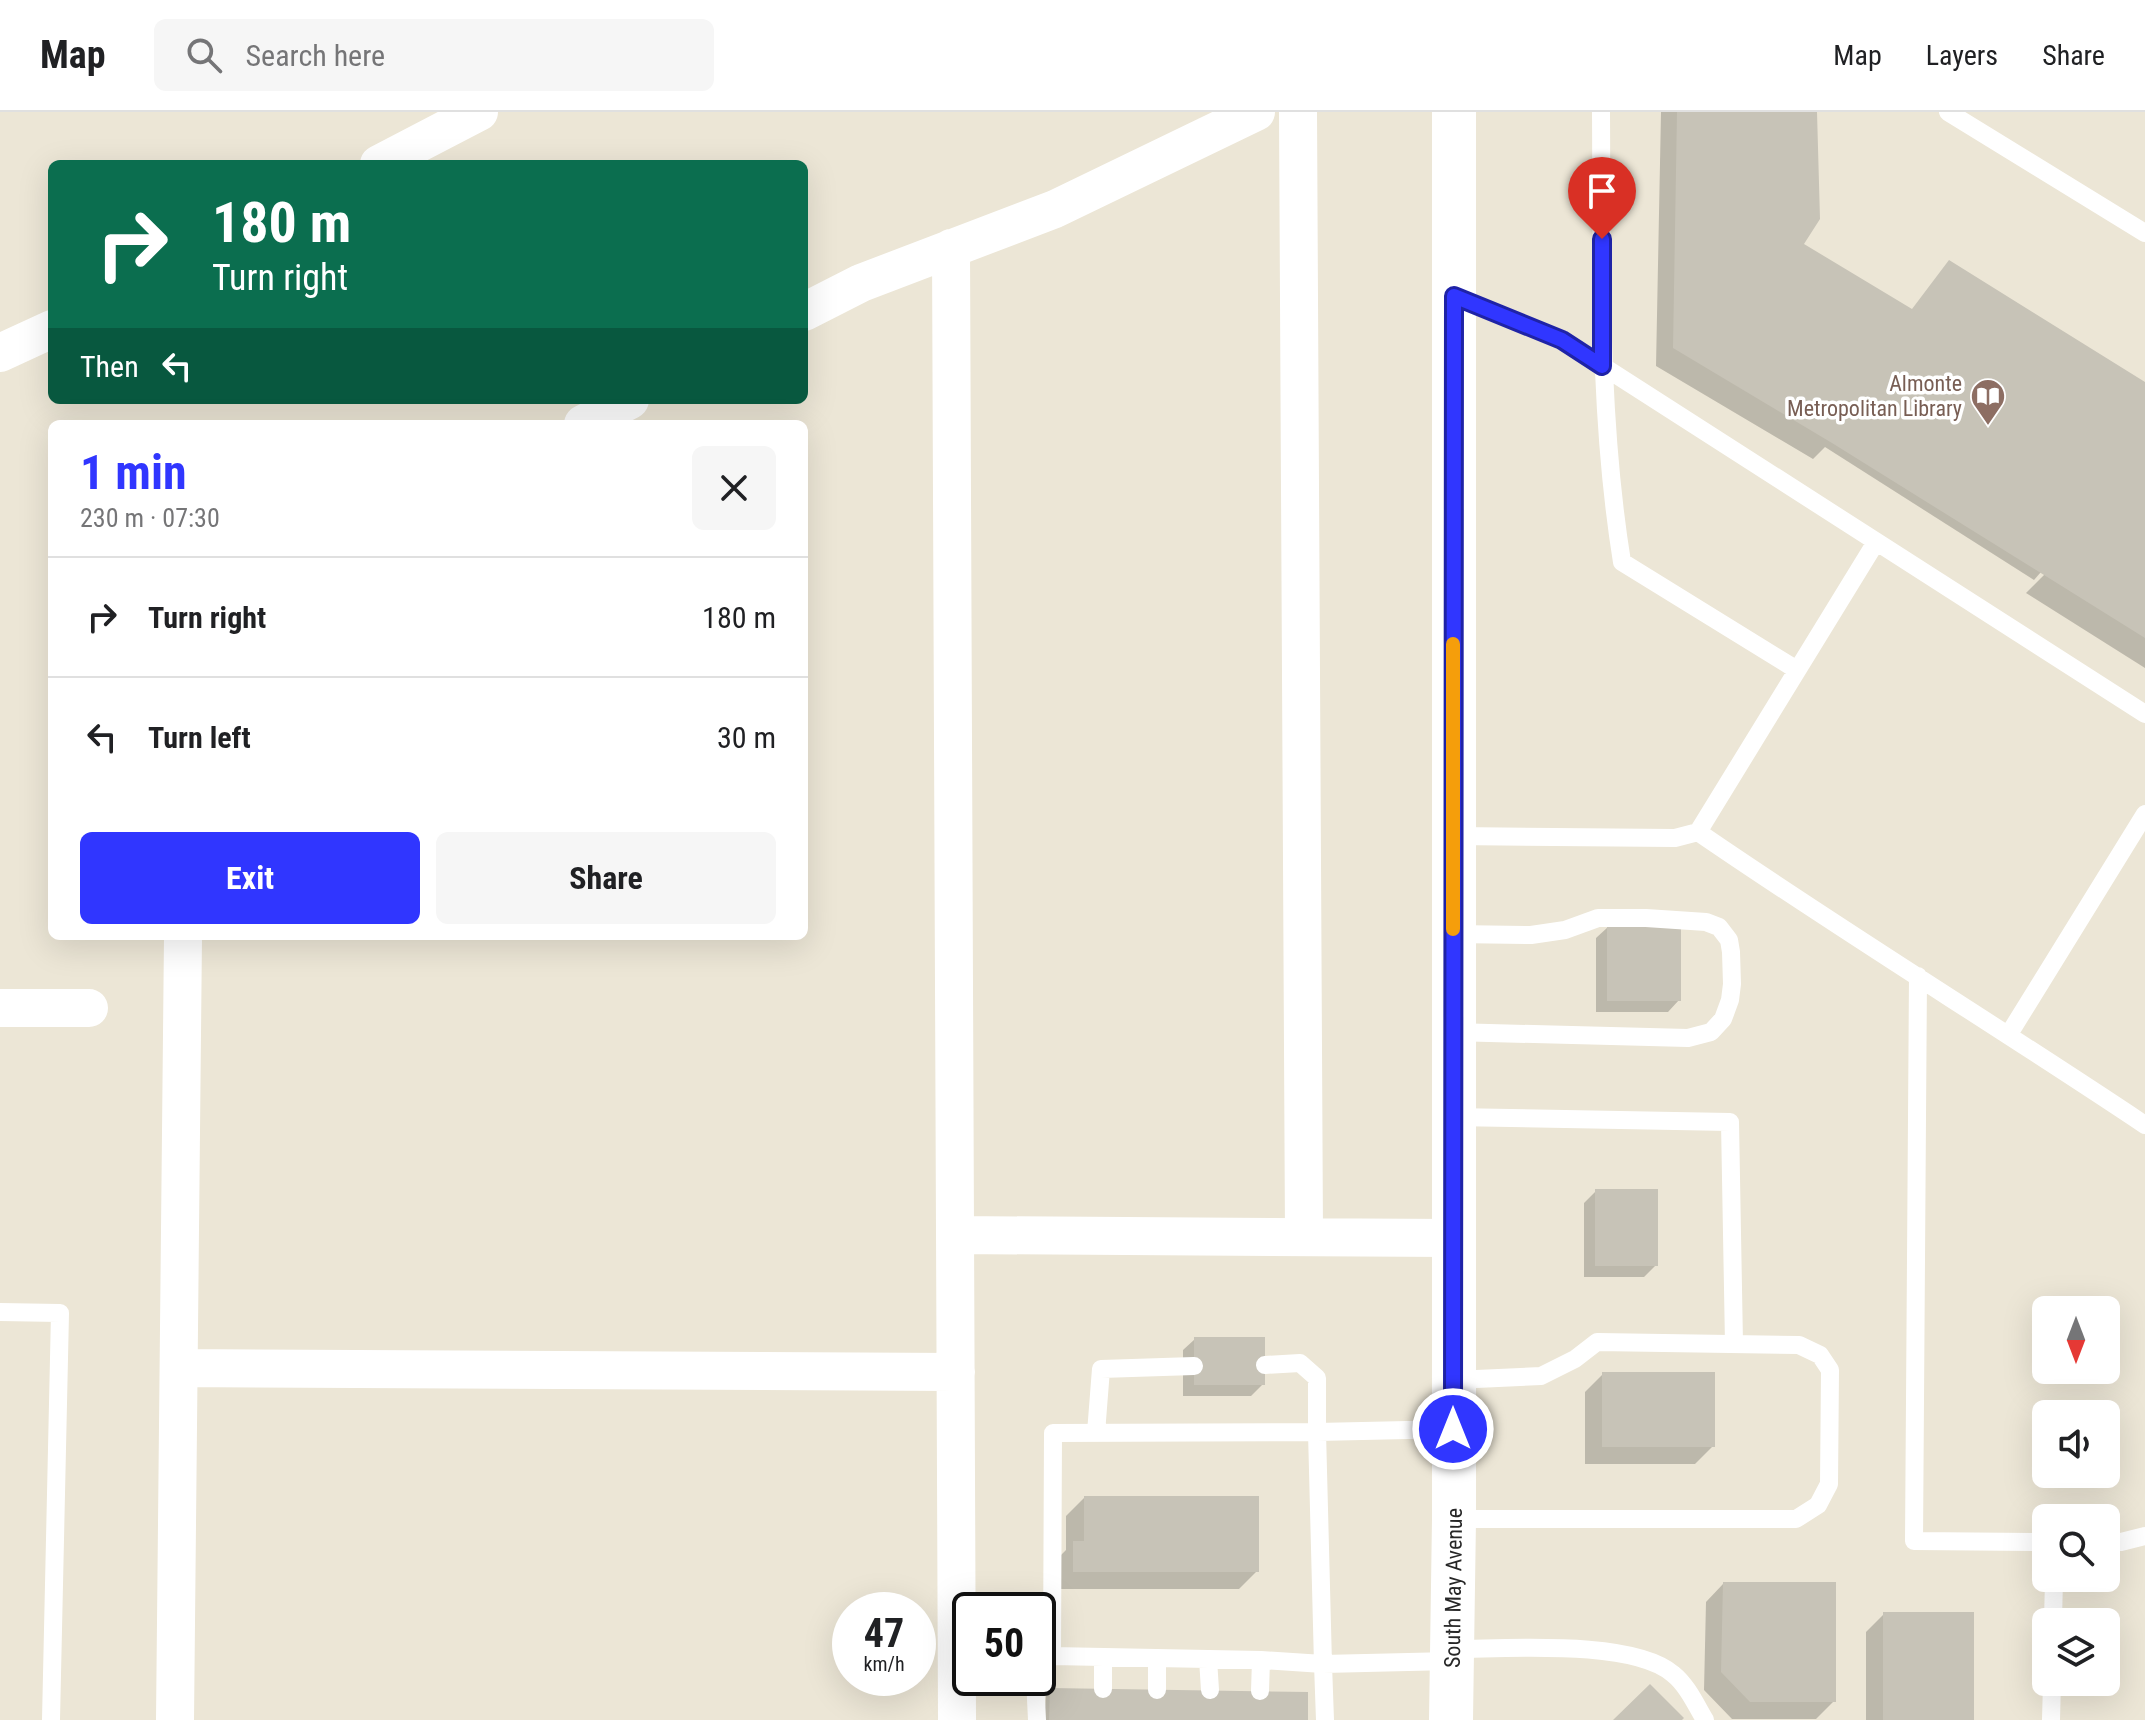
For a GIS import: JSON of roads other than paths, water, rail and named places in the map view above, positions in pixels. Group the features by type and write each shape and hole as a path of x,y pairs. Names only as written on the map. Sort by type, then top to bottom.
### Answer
{"main road":[{"name":"South May Avenue","path":"1451,1720 1454,1519 1454,112"}],"street":[{"path":"387,160 479,112"},
{"path":"808,310 861,283 1055,209 1256,112"},
{"path":"1298,112 1304,1236"},
{"path":"951,248 957,1720"},
{"path":"0,353 48,331"},
{"path":"591,420 622,404"},
{"path":"175,1720 183,940"},
{"path":"0,1008 89,1008"},
{"path":"955,1235 1452,1238"},
{"path":"179,1368 956,1372"}],"lane":[{"path":"1601,112 1602,366 1622,562 1797,670"},
{"path":"1948,112 2145,233"},
{"path":"1454,296 1562,340 2145,714"},
{"path":"1453,836 1675,838 1698,832 1876,542"},
{"path":"2009,1034 2145,814"},
{"path":"1698,832 1795,899 2009,1034 2145,1125"},
{"path":"1452,1032 1688,1038 1711,1032 1723,1019 1732,984 1729,940 1719,927 1706,922 1598,918 1565,930 1531,935 1453,934"},
{"path":"1918,976 1914,1541 2032,1542"},
{"path":"1452,1117 1730,1122 1734,1344"},
{"path":"0,1312 60,1313 51,1720"},
{"path":"1453,1380 1541,1376 1575,1359 1597,1342 1799,1345 1820,1355 1830,1370 1829,1484 1818,1505 1796,1519 1454,1519"},
{"path":"1265,1365 1300,1363 1317,1378 1325,1720"},
{"path":"1096,1433 1101,1369 1194,1366"},
{"path":"1052,1592 1053,1433 1453,1429"},
{"path":"2120,1542 2145,1536"},
{"path":"1056,1656 1323,1664 1575,1649 1630,1653 1673,1673 1705,1720"},
{"path":"1103,1657 1103,1689"},
{"path":"1157,1658 1157,1690"},
{"path":"1208,1659 1210,1690"},
{"path":"1260,1691 1261,1660"},
{"path":"1037,1696 1037,1720"},
{"path":"2051,1720 2052,1696"}],"place":[{"name":"Almonte Metropolitan Library","path":"1988,427"}]}
